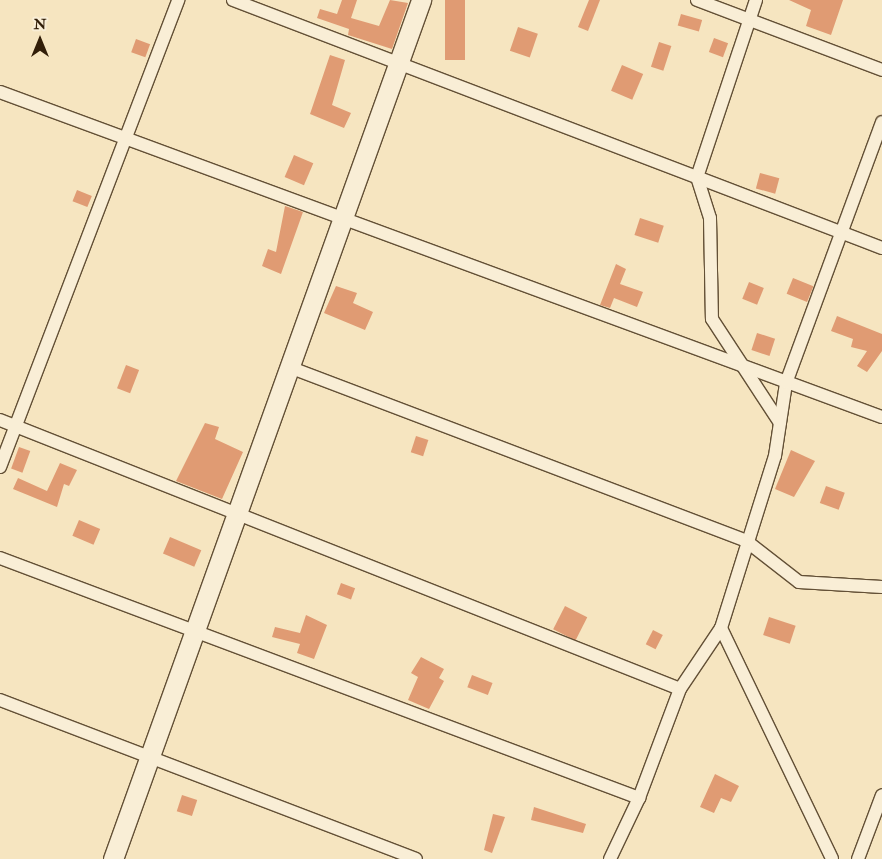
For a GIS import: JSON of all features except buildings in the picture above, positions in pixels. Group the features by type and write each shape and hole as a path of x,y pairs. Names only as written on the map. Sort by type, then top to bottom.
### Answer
{"street":[{"path":"0,467 178,0"},
{"path":"233,0 882,248"},
{"path":"113,859 421,0"},
{"path":"697,0 882,70"},
{"path":"756,0 697,177 710,218 712,320 780,423"},
{"path":"0,92 786,384 882,417"},
{"path":"610,859 639,798 680,689 721,628 746,540 775,456 786,384 840,232 882,122"},
{"path":"290,367 746,540 799,582 882,587"},
{"path":"0,420 680,689"},
{"path":"0,558 639,798"},
{"path":"721,628 832,859"},
{"path":"0,700 416,859"},
{"path":"858,859 882,795"}]}
